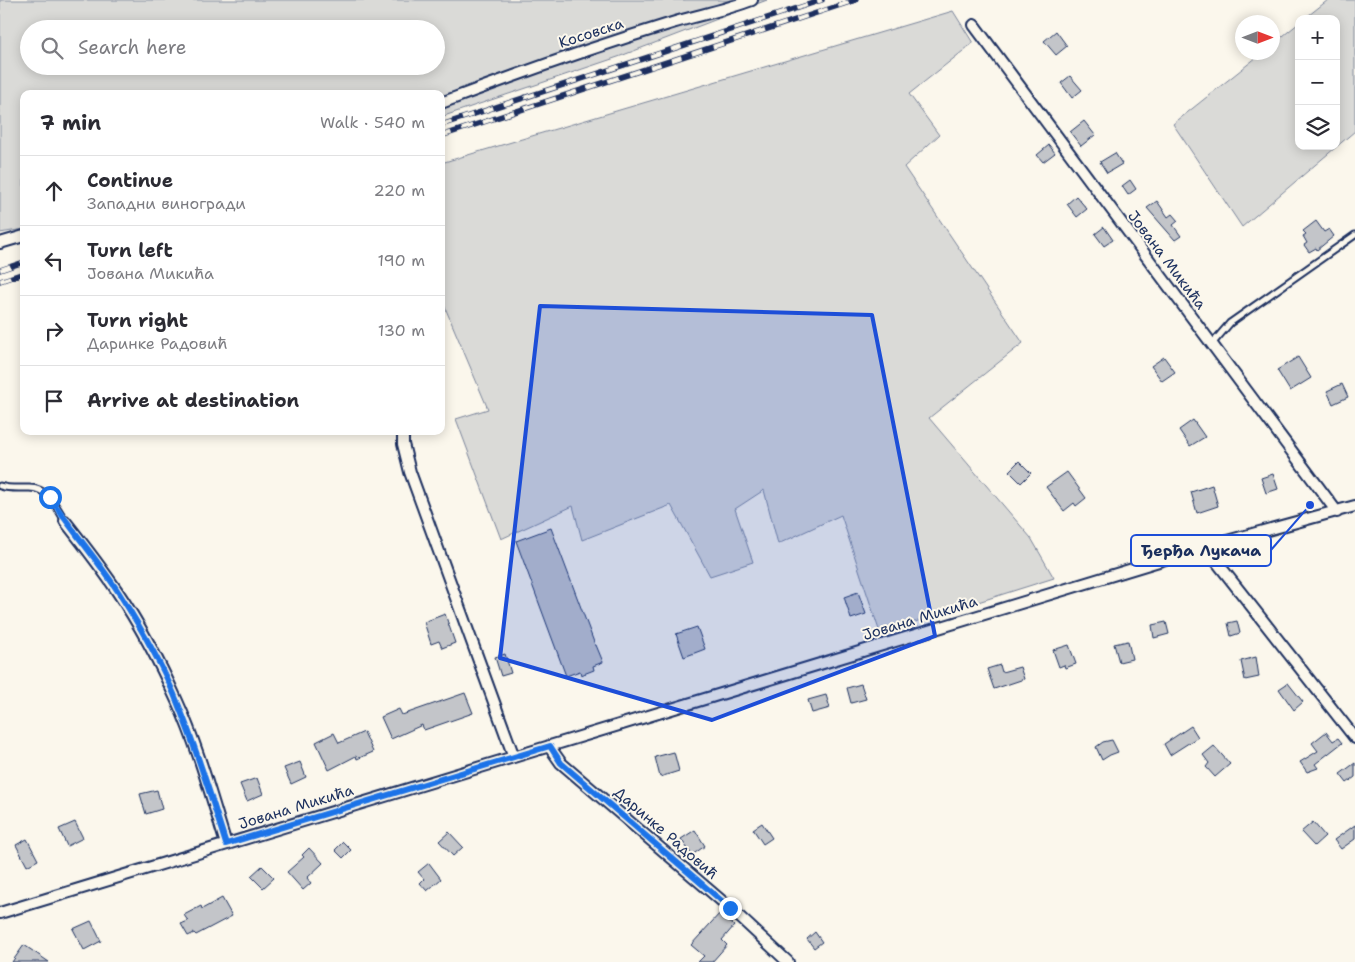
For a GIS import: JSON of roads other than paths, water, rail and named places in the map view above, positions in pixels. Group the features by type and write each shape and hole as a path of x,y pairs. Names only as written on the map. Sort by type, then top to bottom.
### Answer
{"street":[{"name":"Косовска","path":"445,101 538,66 674,22 740,5 752,0"},
{"name":"Јована Микића","path":"974,25 1337,512"},
{"path":"0,243 20,237"},
{"path":"403,435 403,444 410,472 514,757"},
{"name":"Јована Микића","path":"0,913 1205,548 1355,506"},
{"path":"65,521 118,592 159,664 178,702 205,777 226,844"},
{"path":"1205,548 1355,738"},
{"name":"Даринке Радовић","path":"550,746 561,763 730,908 788,962"}],"lane":[{"path":"1212,344 1230,323 1355,235"},
{"path":"0,486 39,489 50,497 65,521"}],"railway":[{"path":"445,124 822,0"},
{"path":"445,135 856,0"},
{"path":"0,270 20,263"},
{"path":"0,281 20,274"}],"place":[{"name":"Ђерђа Лукача","path":"1310,505"}]}
